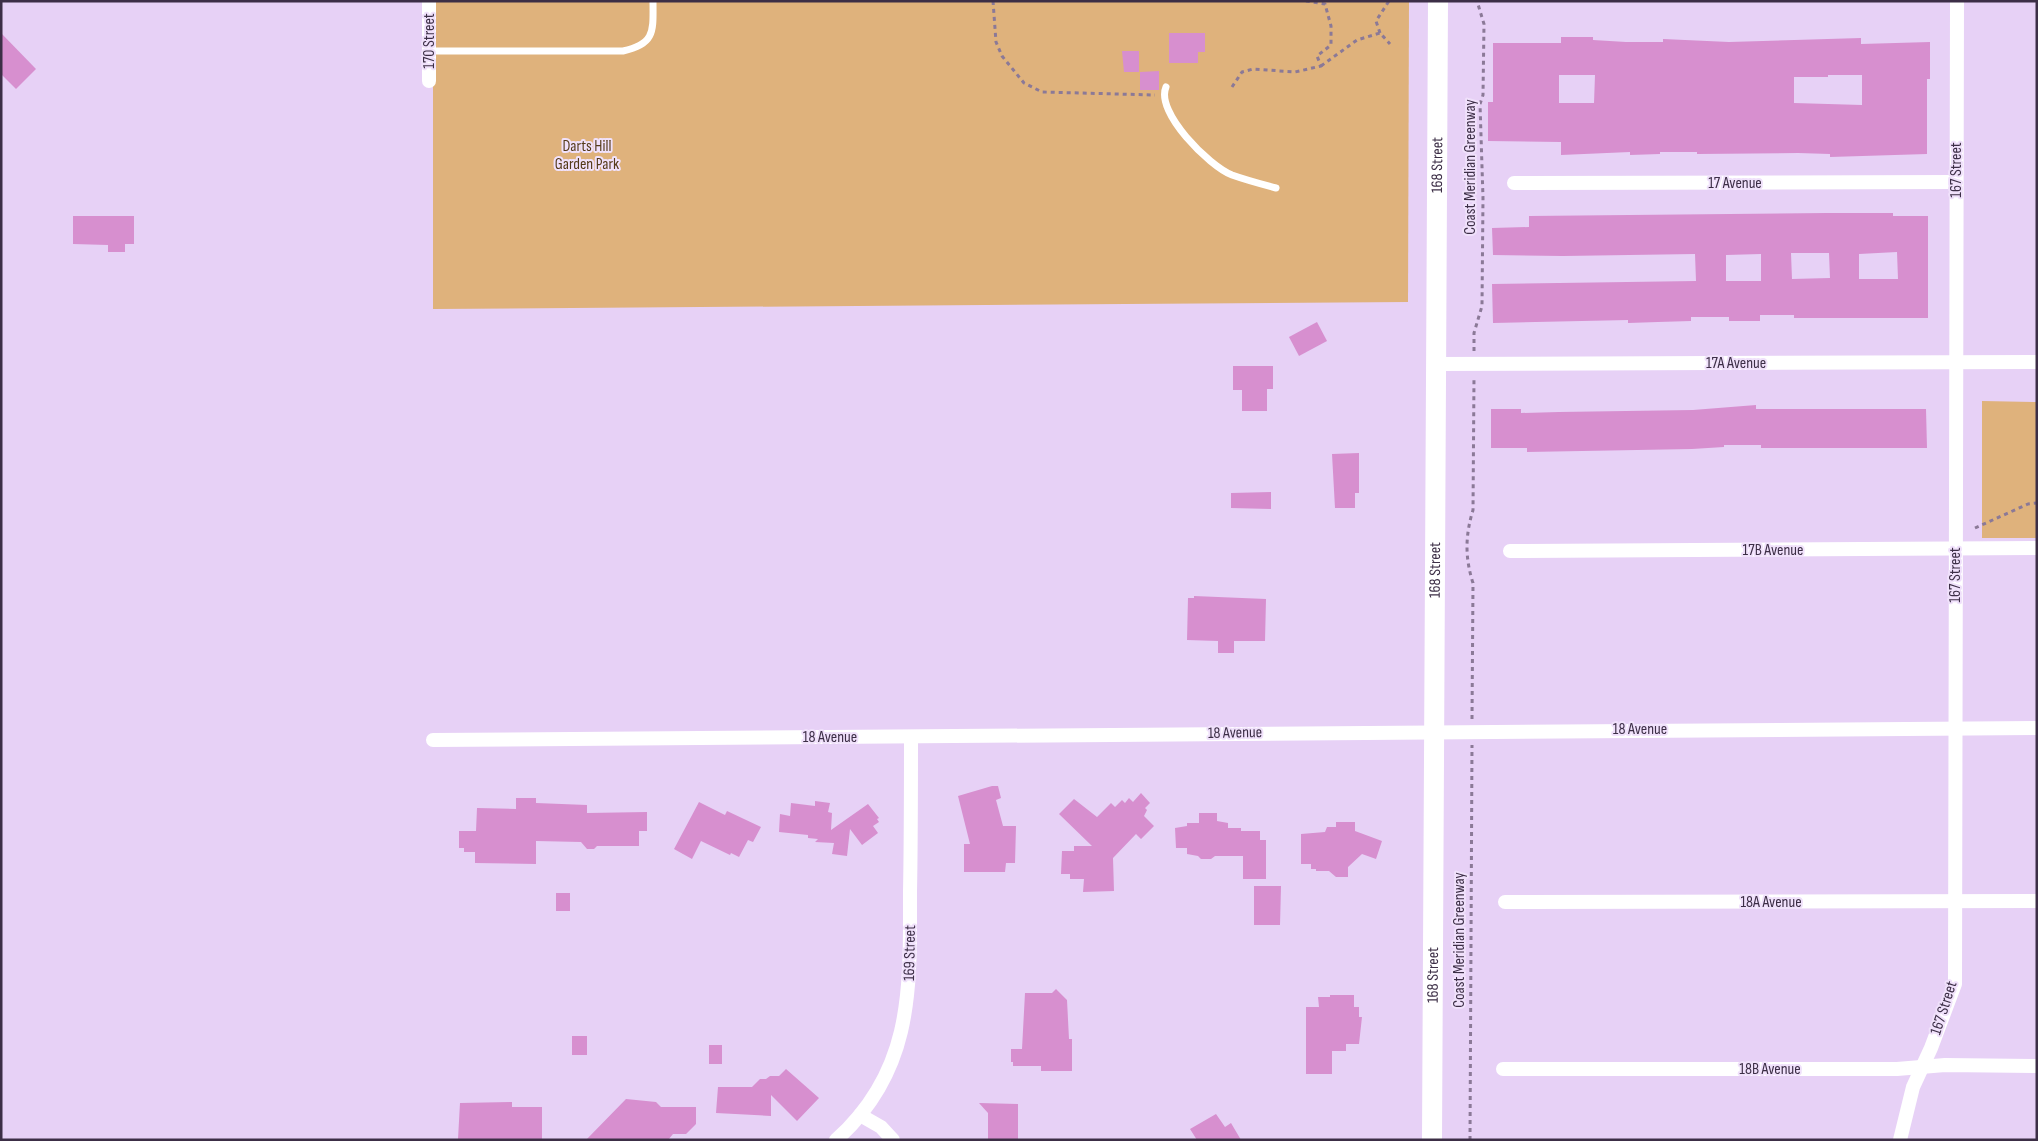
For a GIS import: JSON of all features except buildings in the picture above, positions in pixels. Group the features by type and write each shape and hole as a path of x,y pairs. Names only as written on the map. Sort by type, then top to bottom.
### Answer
{"main road":[{"name":"168 Street","path":"1432,1140 1438,1"}],"street":[{"name":"170 Street","path":"429,1 429,81"},
{"name":"167 Street","path":"1900,1140 1913,1088 1954,984 1956,901 1955,362 1957,1"},
{"name":"17 Avenue","path":"1514,183 1956,182"},
{"name":"17A Avenue","path":"1436,364 2037,362"},
{"name":"17B Avenue","path":"1510,551 2037,548"},
{"name":"18 Avenue","path":"433,740 1433,731 2037,728"},
{"name":"169 Street","path":"836,1140 860,1115 875,1094 890,1064 904,1025 908,1000 911,737"},
{"name":"18A Avenue","path":"1505,902 2037,901"},
{"name":"18B Avenue","path":"1503,1069 1922,1068 1945,1065 2037,1066"},
{"path":"860,1115 881,1127 893,1140"}],"lane":[{"path":"429,51 623,51 635,48 651,36 653,29 653,1"},
{"path":"1166,87 1163,95 1181,131 1190,142 1230,174 1276,188"}],"path":[{"path":"993,1 996,42 1002,56 1024,83 1042,92 1163,95"},
{"path":"1306,1 1327,2 1331,26 1331,45 1316,56 1321,66"},
{"path":"1389,1 1376,21 1380,33 1390,44"},
{"name":"Coast Meridian Greenway","path":"1474,333 1482,306 1483,198 1480,104 1484,95 1484,24 1477,1"},
{"path":"1232,88 1242,72 1253,69 1295,72 1321,66 1357,40 1380,33"},
{"path":"1472,718 1473,583 1467,564 1466,530 1473,510 1474,396"},
{"path":"1975,528 2028,504 2037,503"},
{"name":"Coast Meridian Greenway","path":"1470,1140 1472,741"}],"green space":[{"name":"Darts Hill Garden Park","path":"433,1 1409,1 1408,302 433,309"},
{"path":"1982,401 2037,402 2037,538 1982,538"}]}
